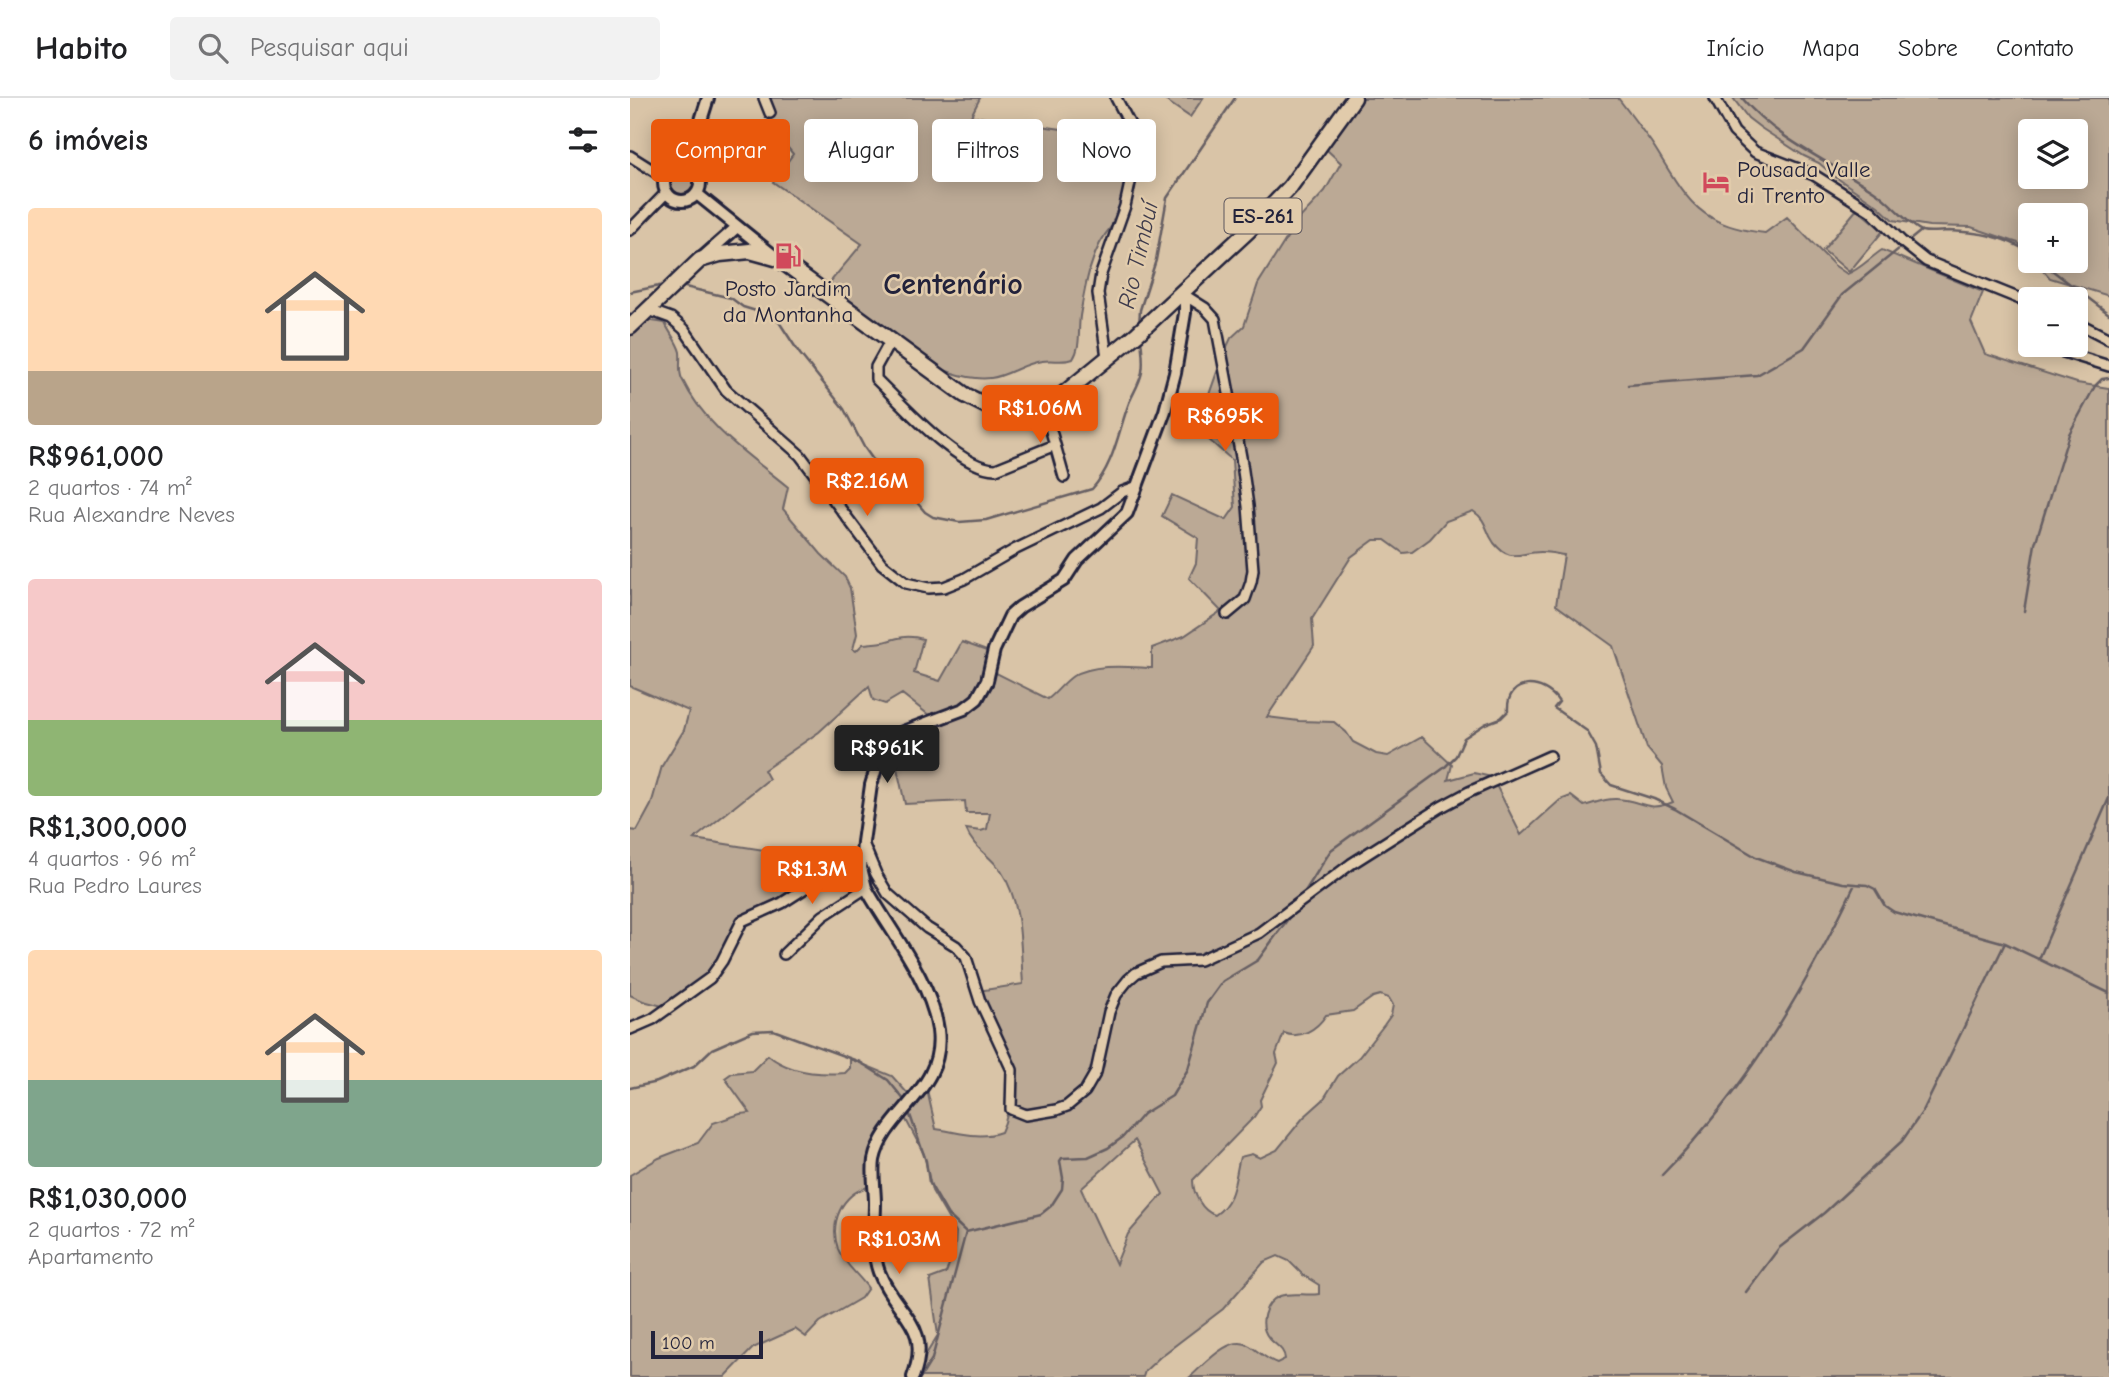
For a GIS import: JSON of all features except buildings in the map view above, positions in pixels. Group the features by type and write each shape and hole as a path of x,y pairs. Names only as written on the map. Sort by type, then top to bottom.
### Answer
{"main road":[{"name":"ES-261","path":"700,260 720,254 750,251 779,259 965,395 980,403 1012,411 1044,406 1061,396 1137,334 1249,230 1290,187 1353,98"},
{"path":"630,327 700,260"}],"street":[{"path":"701,119 708,98"},
{"path":"764,98 770,113"},
{"path":"1107,357 1098,293 1101,274 1125,206 1138,148 1138,137 1116,98"},
{"path":"1715,98 1734,132 1755,152 1814,175 1871,211 1926,261 2018,298"},
{"path":"630,156 651,169"},
{"path":"666,182 667,192 677,200 691,198 697,194 700,182"},
{"path":"630,230 667,192"},
{"path":"697,194 779,259"},
{"path":"700,260 737,227"},
{"path":"914,1377 920,1351 917,1333 897,1304 877,1265 874,1229 875,1157 887,1134 926,1083 938,1054 939,1038 926,991 866,888 861,856 875,771 889,744 904,732 964,709 977,699 987,681 994,650 1010,616 1063,580 1077,560 1127,513 1165,411 1175,373 1185,292"},
{"path":"1185,292 1215,319 1248,506 1253,570 1251,582 1245,599 1227,614"},
{"path":"646,309 663,314 678,323 726,390 800,455 882,564 906,583 928,588 944,587 964,579 1016,549 1101,508 1122,492 1138,486"},
{"path":"2088,328 2109,339"},
{"path":"891,340 876,367 876,379 913,415 969,462 987,469 996,469 1055,445"},
{"path":"2080,357 2109,366"},
{"path":"1044,406 1064,477"},
{"path":"863,842 876,874 888,894 927,928 956,946 966,957 980,1001 1012,1070 1011,1109 1020,1114 1034,1114 1068,1106 1085,1091 1096,1072 1109,1012 1116,995 1136,973 1161,962 1200,960 1259,933 1351,864 1441,807 1550,756"},
{"path":"630,1029 653,1019 710,978 722,961 742,921 782,903 818,880 842,874 861,856"},
{"path":"784,954 823,916 866,888"}],"shaded area":[{"path":"763,98 980,98 971,116 992,119 932,119 932,182 1043,182 1043,126 1057,128 1057,182 1127,182 1126,201 1119,227 1111,227 1104,236 1090,269 1080,316 1078,344 1073,359 1035,362 991,378 969,377 947,371 903,348 825,288 862,244 773,182 790,182 790,158 793,154 790,150 790,119 769,119"},
{"path":"1162,98 1203,98 1190,117"},
{"path":"1363,98 1618,98 1685,194 1712,218 1737,228 1765,233 1787,217 1834,265 1847,274 1882,250 1983,292 1971,322 1985,354 2077,383 2109,388 2109,1377 1190,1377 1218,1352 1234,1344 1250,1346 1277,1363 1285,1359 1266,1333 1264,1314 1274,1299 1289,1294 1319,1294 1319,1285 1303,1275 1289,1261 1278,1256 1264,1262 1223,1309 1160,1357 1145,1371 1143,1377 912,1377 938,1335 930,1279 946,1273 955,1247 956,1232 932,1191 924,1154 904,1116 878,1139 868,1162 868,1187 851,1196 840,1210 837,1219 835,1229 838,1249 868,1288 861,1298 820,1322 806,1337 795,1329 753,1348 725,1377 630,1377 630,1175 659,1158 698,1143 713,1123 750,1113 725,1078 732,1073 752,1071 768,1055 794,1069 825,1074 845,1073 850,1068 850,1059 892,1076 909,1095 925,1081 936,1129 977,1135 1001,1132 1010,1096 1008,1078 1005,1060 978,991 1023,984 1019,926 1013,897 1001,871 973,841 966,829 987,829 990,813 966,813 965,801 905,804 897,768 873,767 905,726 930,716 902,694 885,704 873,700 869,686 819,732 764,770 769,779 694,839 854,864 852,875 846,881 823,881 786,907 753,918 742,926 726,962 712,982 674,1009 630,995 630,830 637,831 651,805 662,766 684,730 689,711 630,686 630,335 646,320 665,323 680,352 682,379 703,412 729,439 788,487 783,509 821,554 845,577 850,588 857,634 853,649 856,651 863,644 900,638 923,639 914,673 940,681 962,642 992,653 992,671 1048,699 1073,676 1092,669 1152,668 1152,648 1184,636 1221,611 1189,578 1196,563 1198,538 1162,516 1172,495 1226,520 1235,507 1232,460 1201,433 1198,426 1223,355 1231,338 1244,326 1258,284 1298,220 1325,191 1341,163 1326,149","holes":["1473,511 1484,522 1494,543 1506,553 1516,555 1541,552 1564,555 1556,605 1613,646 1647,748 1662,766 1666,788 1673,802 1650,806 1613,799 1584,806 1571,796 1560,800 1521,835 1492,777 1474,773 1448,780 1452,765 1422,737 1388,756 1376,754 1353,742 1334,722 1267,717 1314,646 1312,619 1351,557 1374,540 1385,540 1403,553 1412,552 1430,539 1446,521","1380,995 1389,998 1393,1005 1391,1015 1359,1057 1338,1076 1323,1100 1303,1118 1277,1150 1260,1158 1252,1154 1240,1157 1227,1203 1215,1215 1206,1210 1197,1196 1193,1180 1254,1117 1261,1106 1260,1100 1278,1063 1276,1054 1284,1033 1296,1035 1308,1032 1326,1015 1353,1011","1135,1140 1163,1194 1128,1234 1116,1264 1081,1189"]},
{"path":"1733,98 2109,98 2109,296 2088,290 2088,287 2050,278 2046,273 2088,273 2088,203 2018,203 2018,243 1971,227 1929,226 1893,220 1819,163 1748,118"},
{"path":"668,182 698,182 697,188 689,196 677,196 669,188"},
{"path":"1857,209 1883,231 1849,272 1823,250"}],"waterway":[{"name":"Rio Timbuí","path":"1139,326 1140,310 1156,260 1167,198 1235,98"},
{"path":"1742,98 1788,139 1877,193 1917,229 1925,232 1981,234 2018,246"},
{"path":"1910,240 1921,231"},
{"path":"1628,385 1757,375 1804,348 1842,295 1900,248"},
{"path":"2056,273 2109,314"},
{"name":"Rio Timbuí","path":"630,292 664,285"},
{"name":"Rio Timbuí","path":"681,286 731,298 743,307 769,315 779,322 800,354 844,409 876,464 908,492 925,512 933,517 959,522 986,520 1092,489 1106,470 1141,376 1141,339"},
{"path":"2024,611 2035,544 2069,434 2095,386 2102,379 2109,378"},
{"path":"1304,893 1331,850 1444,768 1456,756 1464,738 1485,724 1501,718 1508,711 1509,700 1519,687 1536,686 1552,694 1559,702 1554,708 1587,731 1596,747 1601,774 1611,785 1675,809 1756,857 1796,872 1843,883 1867,885 1875,889 1885,906 1894,912 2005,943 2109,993"},
{"path":"2039,959 2109,798"},
{"path":"1662,1175 1721,1108 1771,1038 1815,963 1855,884"},
{"path":"966,1232 1041,1214 1051,1206 1062,1189 1062,1158 1088,1157 1108,1148 1123,1137 1143,1114 1172,1096 1188,1069 1207,1003 1223,981 1258,960 1293,912"},
{"path":"1746,1292 1779,1248 1824,1213 1902,1141 1923,1111 2005,943"},
{"path":"630,1088 657,1082 694,1066 712,1049 753,1031 773,1030 860,1062 888,1080 905,1101"},
{"path":"910,1115 926,1161 929,1182 948,1215 966,1232"},
{"path":"921,1377 932,1359 966,1232"}],"place":[{"name":"Pousada Valle di Trento","path":"1716,182"},
{"name":"Posto Jardim da Montanha","path":"788,256"}],"district":[{"name":"Centenário","path":"953,284"}]}
